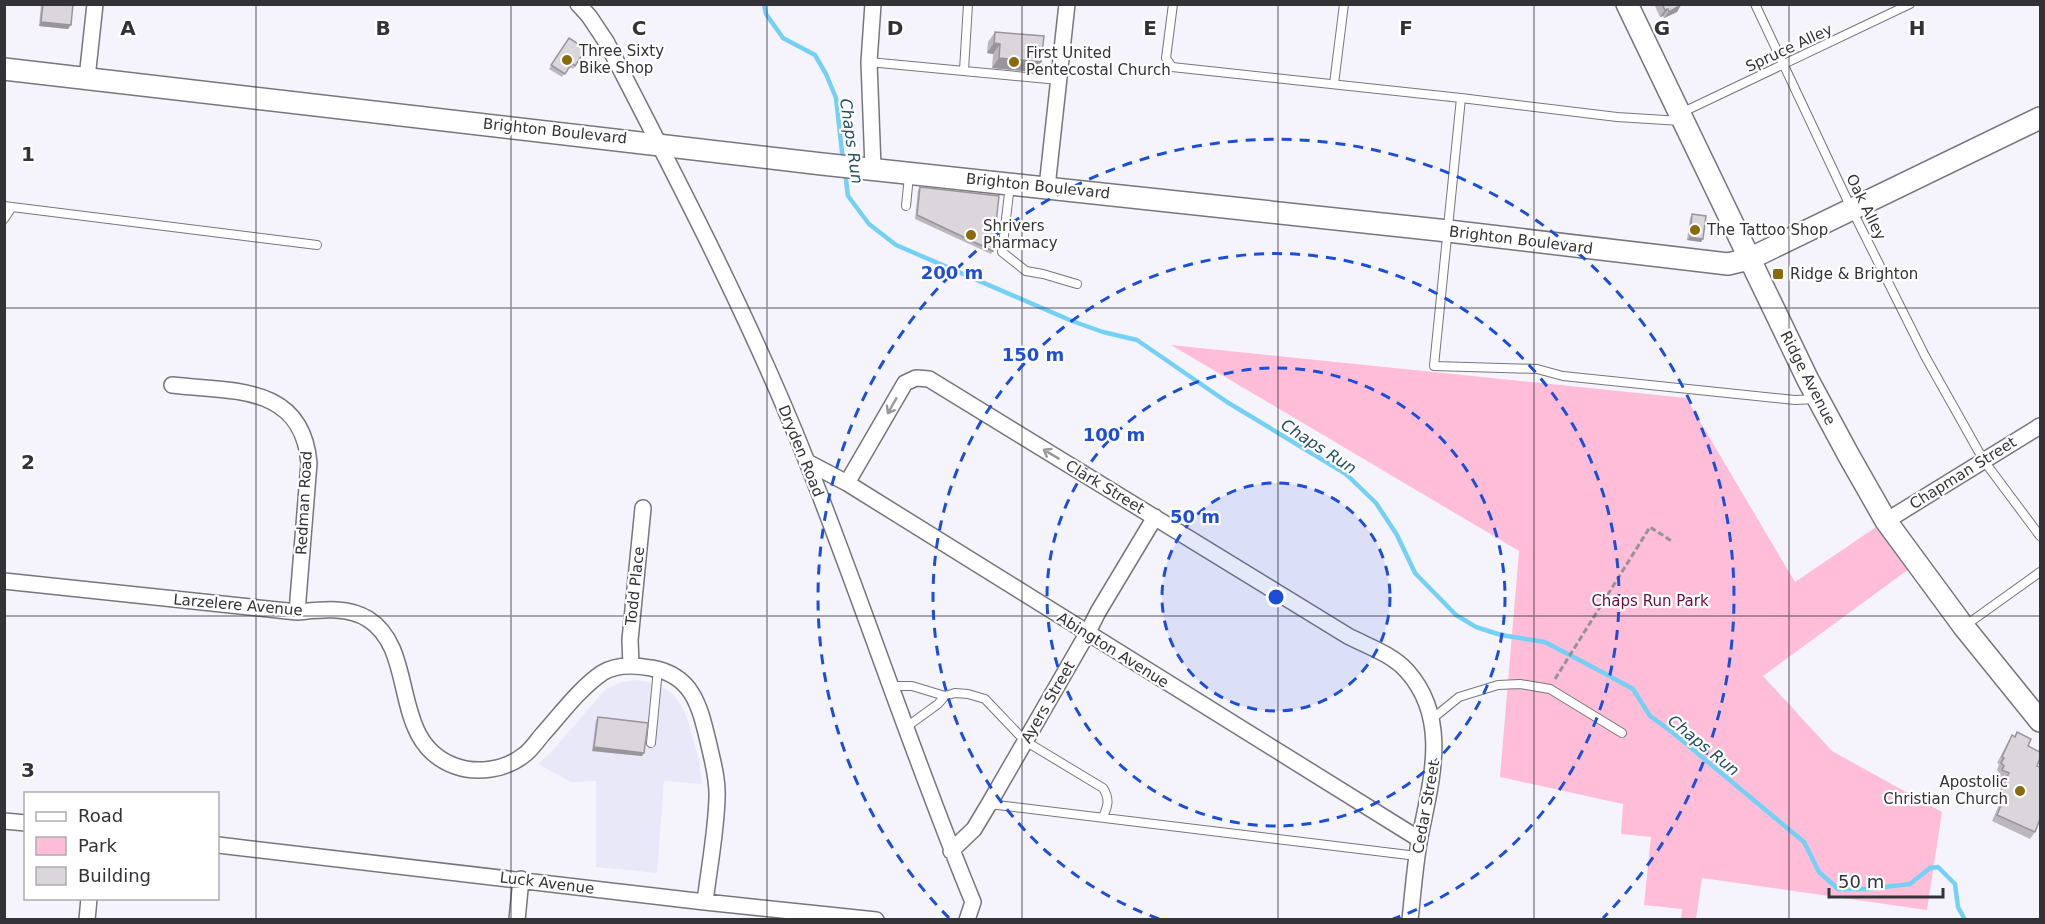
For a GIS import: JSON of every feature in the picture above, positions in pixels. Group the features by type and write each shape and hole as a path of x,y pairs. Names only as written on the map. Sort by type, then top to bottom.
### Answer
{"street":[{"path":"87,78 95,4"},
{"name":"Dryden Road","path":"578,4 607,43 734,293 807,462 951,851 973,902 967,920"},
{"path":"865,167 873,4"},
{"path":"1047,187 1067,4"},
{"name":"Ridge Avenue","path":"1627,4 1818,399 1887,521 1964,627 2040,721"},
{"name":"Brighton Boulevard","path":"4,69 658,143 822,164 1448,231 1728,264 1749,260 2040,118"},
{"name":"Clark Street","path":"847,483 905,383 916,378 929,379 1348,636 1394,660 1405,669 1424,696"},
{"name":"Redman Road","path":"172,385 250,394 269,399 284,408 297,422 307,442 309,463 297,612"},
{"name":"Chapman Street","path":"1887,521 2040,426"},
{"name":"Abington Avenue","path":"807,462 847,483 1419,839"},
{"name":"Todd Place","path":"631,665 630,640 643,508"},
{"name":"Ayers Street","path":"951,851 974,829 1155,517"},
{"name":"Larzelere Avenue","path":"4,581 297,612 328,609 350,612 368,619 383,633 395,654 406,703 424,743 438,758 455,766 478,770 500,767 524,755 581,692 604,672 631,665 658,669 677,676 690,690 700,707 717,778 717,799 705,902"},
{"name":"Cedar Street","path":"1410,920 1419,839 1431,785 1435,751 1432,719 1424,696"},
{"path":"4,820 24,823"},
{"name":"Luck Avenue","path":"219,845 876,920"},
{"path":"517,920 521,879"},
{"path":"87,920 89,900"}],"lane":[{"path":"963,70 968,4"},
{"path":"1173,4 1166,58 1172,67 1617,117 1681,118"},
{"path":"1334,84 1344,4"},
{"name":"Oak Alley","path":"1755,4 1852,210 1925,356 1984,461 2040,536"},
{"name":"Spruce Alley","path":"1681,118 1910,4"},
{"path":"869,62 1059,80"},
{"path":"1461,98 1434,366 1537,369 1563,376 1795,400 1818,399"},
{"path":"906,206 909,172"},
{"path":"1011,183 1002,252 1026,271 1077,284"},
{"path":"4,219 8,206 317,244"},
{"path":"1964,627 2040,572"},
{"path":"651,743 658,669"},
{"path":"1432,719 1459,697 1498,685 1520,684 1550,689 1622,733"},
{"path":"890,686 912,686 945,696"},
{"path":"905,728 938,704 945,696 955,693 985,699 1025,741 1103,788 1108,796 1108,807 1103,817"},
{"path":"989,804 1417,856"}],"path":[{"path":"1559,671 1650,527 1673,542"}],"shaded area":[{"path":"635,680 661,687 673,694 682,707 699,760 702,784 664,781 657,873 596,867 596,781 571,782 538,764 606,689 622,682"}],"green space":[{"name":"Chaps Run Park","path":"1171,345 1686,398 1795,582 1876,527 1909,569 1763,676 1832,751 1942,812 1927,910 1702,878 1696,919 1681,919 1682,909 1644,905 1651,837 1621,834 1623,804 1500,777 1519,551"}],"building":[{"path":"43,4 73,4 71,25 41,22"},
{"path":"1662,4 1681,4 1681,5 1669,12"},
{"path":"995,32 1044,36 1041,62 999,58 1000,44 994,43"},
{"name":"Three Sixty Bike Shop","path":"569,38 586,49 575,66 572,63 565,74 551,65"},
{"name":"Shrivers Pharmacy","path":"920,187 999,196 993,251 917,215"},
{"name":"The Tattoo Shop","path":"1692,214 1706,216 1703,239 1690,237"},
{"path":"598,717 648,723 644,753 594,747"},
{"name":"Apostolic Christian Church","path":"2017,732 2031,739 2028,746 2040,752 2037,766 2040,767 2040,819 2035,832 1997,815 2004,798 1999,795 2009,773 2002,770 2004,766 2001,763 2004,758 2002,757 2012,735 2015,737"}],"waterway":[{"name":"Chaps Run","path":"764,4 766,14 783,38 815,55 826,74 836,98 843,161"},
{"name":"Chaps Run","path":"845,172 848,196 869,224 896,245 1072,321 1103,332 1137,340 1227,402 1346,474 1376,503 1397,535 1415,573 1456,615 1476,627 1501,635 1545,642 1633,689 1650,716 1804,842 1819,872 1838,889 1867,889 1910,884 1930,868 1938,867 1955,884 1958,907 1965,920"}],"place":[{"name":"Three Sixty Bike Shop","path":"567,60"},
{"name":"First United Pentecostal Church","path":"1014,62"},
{"name":"The Tattoo Shop","path":"1695,230"},
{"name":"Shrivers Pharmacy","path":"971,235"},
{"name":"Ridge & Brighton","path":"1778,274"},
{"name":"Apostolic Christian Church","path":"2020,791"}]}
